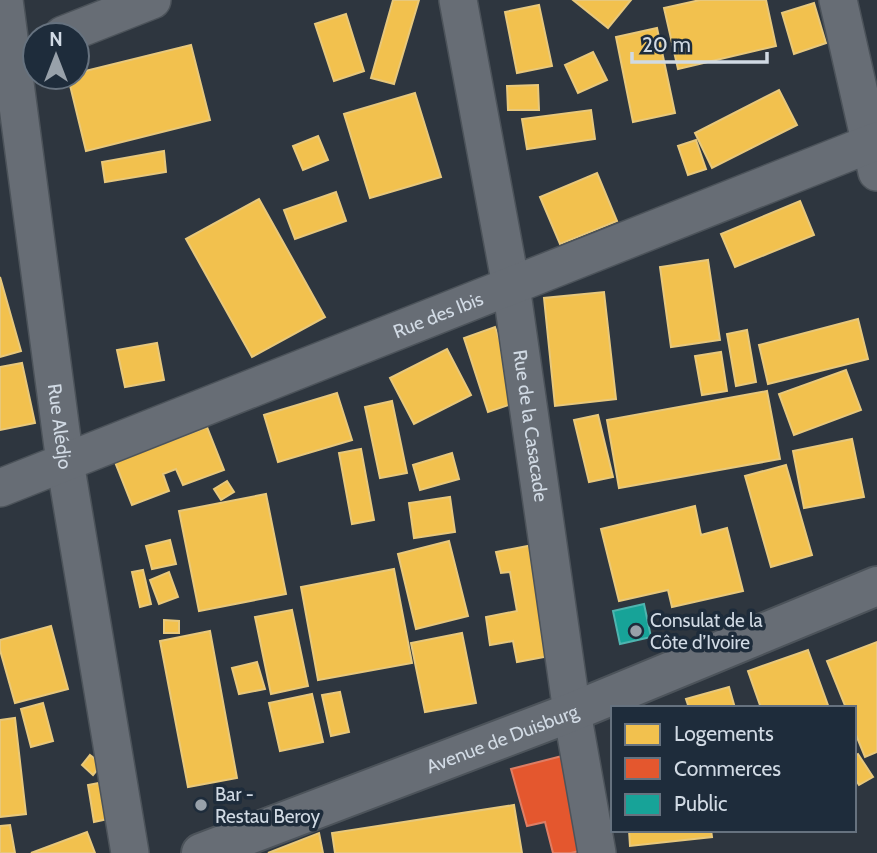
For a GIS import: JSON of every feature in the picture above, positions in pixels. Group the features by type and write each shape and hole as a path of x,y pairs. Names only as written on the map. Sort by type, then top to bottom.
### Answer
{"street":[{"name":"Rue Alédjo","path":"4,0 16,54 65,462 130,853"},
{"path":"91,24 152,0"},
{"name":"Rue de la Casacade","path":"458,0 510,286 572,712 597,853"},
{"path":"838,0 875,152"},
{"name":"Rue des Ibis","path":"0,488 510,286 875,152"},
{"name":"Avenue de Duisburg","path":"201,853 572,712 877,586"}],"building: Logements":[{"path":"393,0 419,0 394,84 371,78"},
{"path":"573,0 631,0 608,28"},
{"path":"700,0 766,0 776,46 678,69 664,8"},
{"path":"814,3 826,43 794,54 782,13"},
{"path":"539,5 552,66 517,73 505,12"},
{"path":"346,14 364,71 334,81 315,24"},
{"path":"657,28 675,113 633,122 616,37"},
{"path":"191,45 210,120 86,151 71,91 91,91 91,70"},
{"path":"593,52 607,80 578,93 565,65"},
{"path":"538,85 539,110 508,110 507,86"},
{"path":"779,90 797,125 712,168 695,133"},
{"path":"415,93 441,177 370,198 344,114"},
{"path":"591,110 595,139 527,149 522,119"},
{"path":"318,136 328,160 303,170 293,146"},
{"path":"696,140 706,169 688,175 678,146"},
{"path":"164,151 166,172 105,182 102,162"},
{"path":"597,173 617,221 560,244 540,197"},
{"path":"336,192 346,221 295,239 284,210"},
{"path":"259,199 325,317 252,357 186,239"},
{"path":"800,201 814,235 735,267 721,234"},
{"path":"708,260 720,340 671,347 660,267"},
{"path":"0,277 21,351 0,357"},
{"path":"604,292 616,399 555,406 544,298"},
{"path":"858,319 868,359 768,384 759,345"},
{"path":"495,327 520,401 488,412 464,338"},
{"path":"747,330 756,382 736,386 727,334"},
{"path":"157,343 164,380 125,387 117,350"},
{"path":"447,349 471,395 414,424 390,378"},
{"path":"721,352 727,391 702,395 695,356"},
{"path":"22,363 35,423 0,430 0,367"},
{"path":"846,370 861,410 794,435 779,394"},
{"path":"767,391 780,459 619,488 607,420"},
{"path":"337,393 352,440 278,462 264,415"},
{"path":"392,401 407,473 380,478 365,407"},
{"path":"598,415 613,477 589,482 574,420"},
{"path":"207,427 224,470 183,485 176,469 163,474 169,491 132,505 115,462"},
{"path":"852,439 864,497 804,508 793,451"},
{"path":"361,449 374,520 352,524 339,453"},
{"path":"452,453 459,479 420,490 413,465"},
{"path":"786,465 812,555 771,567 745,476"},
{"path":"227,481 234,492 221,500 214,489"},
{"path":"266,494 286,594 199,611 179,511"},
{"path":"450,497 455,532 414,538 409,503"},
{"path":"695,506 701,535 727,528 743,591 672,607 668,590 619,601 601,529"},
{"path":"170,540 176,564 152,569 146,546"},
{"path":"449,541 468,616 416,629 398,554"},
{"path":"533,545 555,655 517,662 513,641 490,645 486,617 517,611 510,572 501,573 496,552"},
{"path":"394,569 412,663 318,680 301,587"},
{"path":"143,570 151,604 140,607 132,572"},
{"path":"169,572 178,597 159,604 150,580"},
{"path":"292,610 308,686 271,694 255,617"},
{"path":"164,620 179,621 179,633 164,633"},
{"path":"51,626 68,689 15,703 0,650 0,640"},
{"path":"210,631 237,778 188,787 160,641"},
{"path":"462,633 476,703 425,712 411,643"},
{"path":"877,642 877,752 865,757 856,735 856,706 845,706 827,661"},
{"path":"808,650 828,706 760,706 748,671"},
{"path":"257,662 265,689 239,694 232,668"},
{"path":"729,687 734,706 688,706 686,699"},
{"path":"340,692 349,732 331,736 322,695"},
{"path":"312,694 323,742 280,751 269,703"},
{"path":"43,703 53,741 31,747 21,709"},
{"path":"15,718 26,814 0,817 0,720"},
{"path":"858,754 873,777 859,785 856,780"},
{"path":"90,755 102,764 93,775 82,765"},
{"path":"104,782 108,819 94,822 88,785"},
{"path":"514,805 522,853 335,853 332,833"},
{"path":"10,825 15,853 0,853 0,826"},
{"path":"87,832 95,853 31,853"},
{"path":"629,832 711,832 712,837 630,846"},
{"path":"319,833 323,853 268,853"}],"building: Commerces":[{"path":"566,755 591,848 571,853 553,853 545,822 527,826 511,769"}],"building: Public":[{"path":"644,604 651,637 620,644 613,611"}],"place":[{"name":"Consulat de la Côte d’Ivoire","path":"636,631"},
{"name":"Bar - Restau Beroy","path":"201,805"}]}
